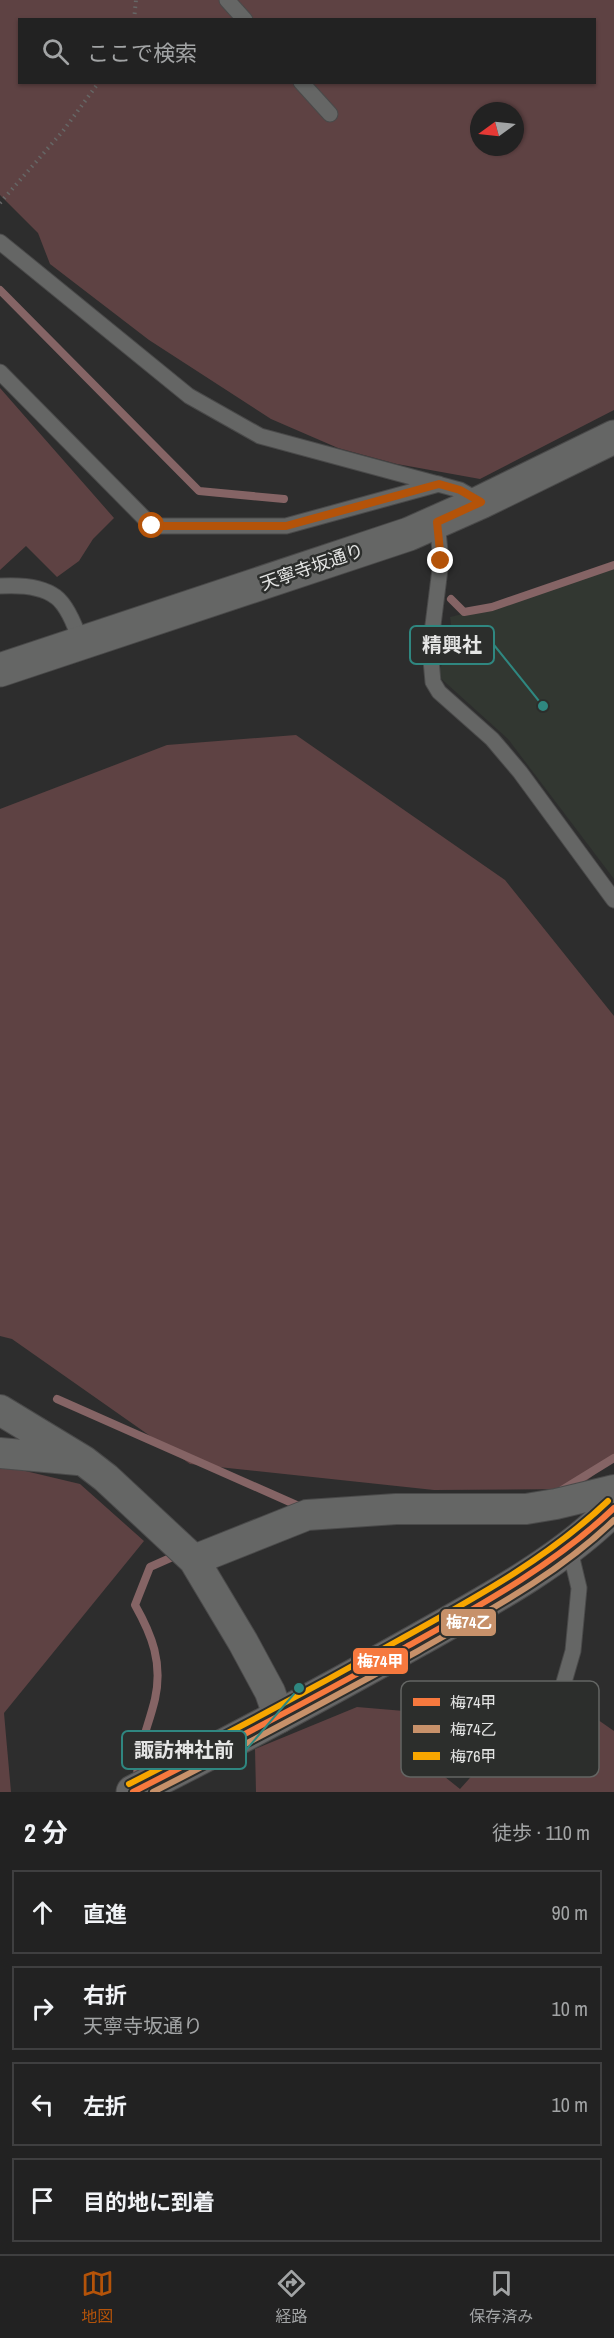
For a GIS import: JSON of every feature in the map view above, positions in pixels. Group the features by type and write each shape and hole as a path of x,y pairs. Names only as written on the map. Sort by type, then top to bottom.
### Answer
{"main road":[{"path":"133,1792 279,1718 487,1601 569,1546 614,1508"}],"street":[{"name":"天寧寺坂通り","path":"0,669 304,570 437,522 614,437"},
{"path":"0,1410 84,1461 106,1478 195,1560 270,1692 279,1718"},
{"path":"0,1453 84,1461"},
{"path":"195,1560 307,1515 396,1509 526,1509 614,1490"}],"lane":[{"path":"227,0 243,18"},
{"path":"303,84 330,114"},
{"path":"0,242 189,396 260,436 460,490 481,502"},
{"path":"0,372 152,526 286,526 439,484"},
{"path":"437,522 441,561 430,649 433,682 439,692 492,739 520,772 614,900"},
{"path":"0,586 36,589 56,597 76,629 81,643"},
{"path":"564,1681 573,1651 579,1588 569,1546"}],"path":[{"path":"134,18 136,0"},
{"path":"0,203 63,131 98,84"}],"shaded area":[{"path":"0,0 614,0 614,410 480,479 397,464 338,448 271,419 149,340 50,264 38,233 0,195"},
{"path":"0,388 114,518 93,539 79,561 57,577 26,546 0,570"},
{"path":"614,565 614,879 508,739 436,674 454,646 450,617 492,607"},
{"path":"296,735 505,880 614,1016 614,1459 576,1489 434,1490 190,1464 12,1339 0,1336 0,809 167,745"},
{"path":"0,1468 17,1469 80,1484 144,1541 4,1713 11,1792 0,1792"},
{"path":"357,1707 401,1711 401,1777 445,1777 460,1789 471,1777 599,1777 599,1721 614,1731 614,1792 256,1792 255,1749"}],"waterway":[{"path":"0,290 199,491 284,499"},
{"path":"451,599 464,612 492,607 614,565"},
{"path":"57,1399 301,1507"},
{"path":"562,1490 614,1458"},
{"path":"137,1782 138,1760 155,1699 158,1673 151,1638 135,1605 150,1567 177,1555"}],"transit line":[{"name":"梅76甲","path":"129,1784 298,1695 481,1594 560,1542 608,1501"},
{"name":"梅74甲","path":"133,1792 338,1684 488,1600 541,1567 591,1529 614,1508"},
{"name":"梅74乙","path":"153,1792 319,1705 495,1607 569,1558 614,1520"}],"place":[{"name":"精興社","path":"543,706"},
{"name":"諏訪神社前","path":"299,1688"}],"route":[{"path":"152,526 286,526 439,484 460,490 481,502 437,522 441,561"}]}
